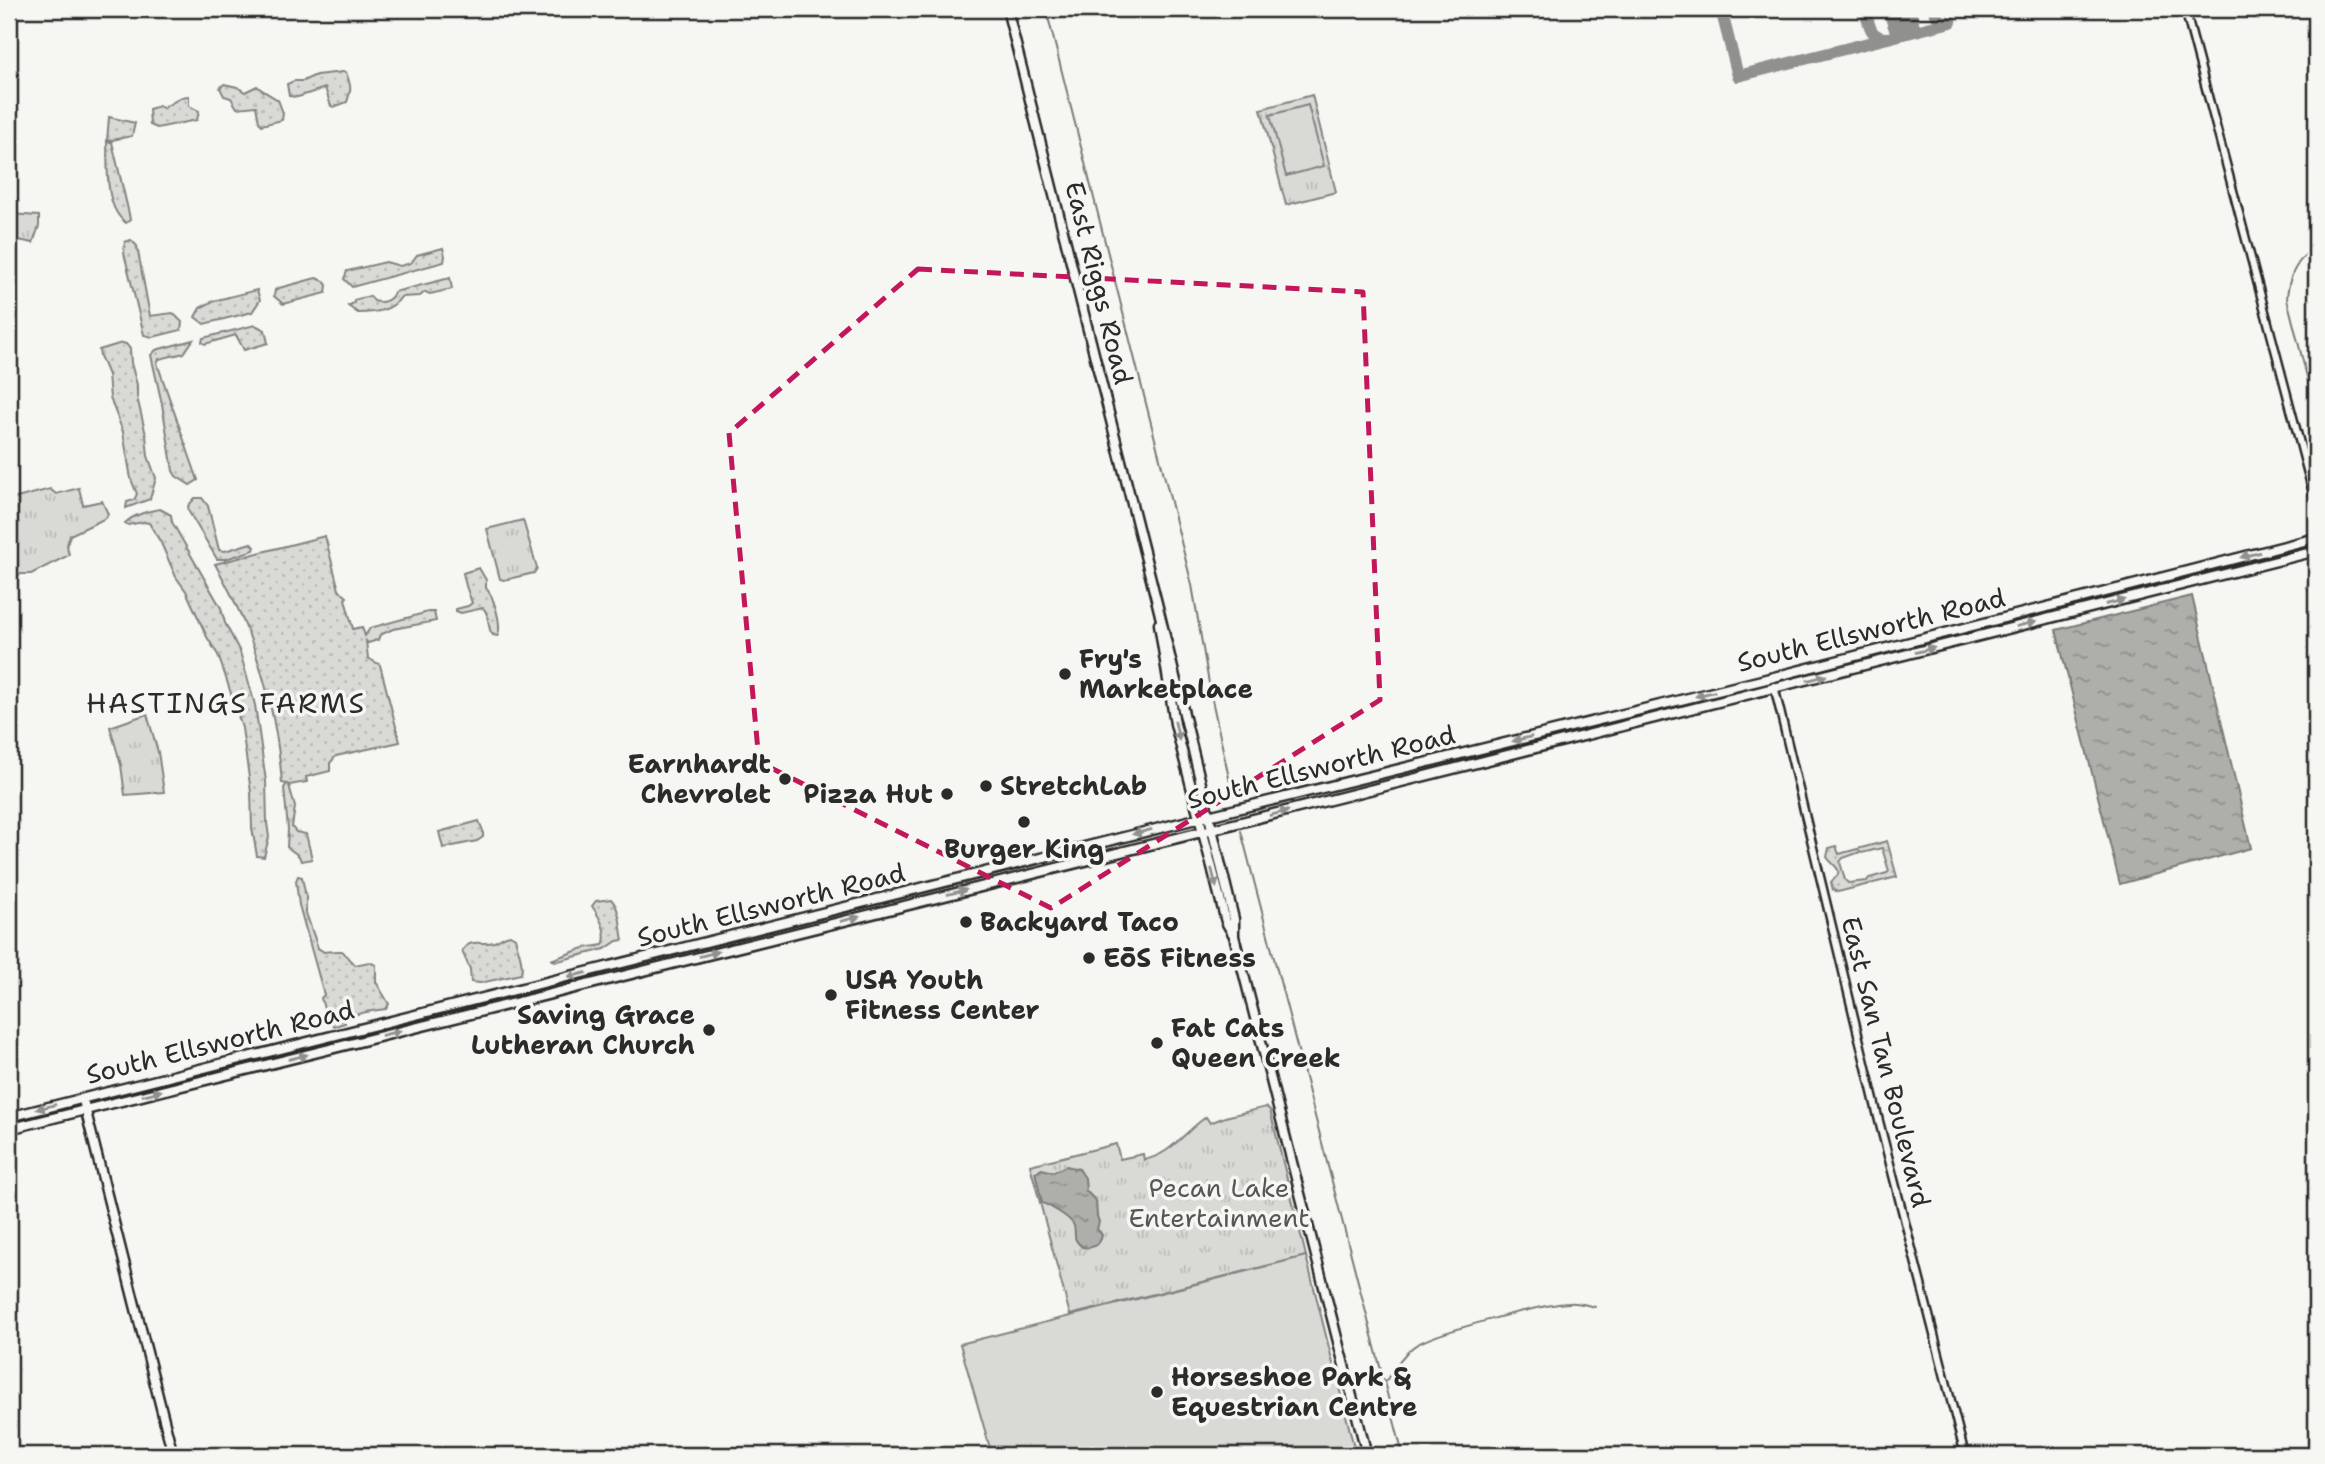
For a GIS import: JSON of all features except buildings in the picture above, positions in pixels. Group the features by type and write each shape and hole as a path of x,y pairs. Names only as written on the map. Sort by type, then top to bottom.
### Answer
{"main road":[{"name":"East Riggs Road","path":"1007,9 1149,567 1204,817 1203,832 1226,922 1234,936"},
{"name":"South Ellsworth Road","path":"9,1117 1772,677 2316,538"},
{"name":"South Ellsworth Road","path":"9,1129 930,898 1213,830 2316,551"},
{"name":"East Riggs Road","path":"1204,817 1213,830 1234,919 1234,936 1367,1455"},
{"path":"928,887 930,898"},
{"path":"807,917 811,928"},
{"path":"522,1000 528,993 544,988 554,981"},
{"path":"83,1098 173,1455"}],"street":[{"path":"2185,9 2316,504"},
{"name":"East San Tan Boulevard","path":"1772,677 1879,1121 1965,1455"}],"highlighted area":[{"path":"918,269 1363,292 1380,700 1051,908 759,762 729,433"}],"green space":[{"path":"346,72 350,87 347,102 331,106 325,88 298,97 289,96 287,84 294,81 303,81 316,75"},
{"path":"224,84 245,92 257,86 278,100 283,113 282,120 262,125 256,106 237,108 231,98 224,96 220,88"},
{"path":"1312,95 1336,192 1286,205 1261,109"},
{"path":"189,96 189,106 199,111 197,120 157,128 150,125 149,109 159,106 163,108"},
{"path":"1308,105 1324,166 1286,176 1270,115"},
{"path":"109,117 135,123 132,136 107,141"},
{"path":"107,142 112,142 129,214 130,220 126,223 119,216 111,197"},
{"path":"9,214 39,216 39,226 33,243 9,238"},
{"path":"131,240 137,246 150,316 173,313 182,322 181,330 153,337 144,335 124,253 125,242"},
{"path":"443,248 444,262 352,287 344,279 347,271 386,262 400,266 411,263 417,255"},
{"path":"316,278 327,285 326,293 283,304 274,296 275,290 279,288"},
{"path":"450,278 452,289 401,297 382,310 358,313 348,306 354,303 354,300 370,296 374,301 383,302 394,292"},
{"path":"257,290 260,300 252,312 204,324 195,317 200,308 213,301"},
{"path":"255,325 265,330 268,343 244,350 236,335 205,344 202,342 203,338"},
{"path":"193,340 184,353 159,359 157,363 198,480 190,485 173,471 151,355 156,350"},
{"path":"122,343 130,349 148,456 156,478 150,499 126,508 127,502 134,500 137,494 131,479 123,432 110,398 108,375 99,350"},
{"path":"79,488 83,505 102,501 108,514 106,518 70,535 67,545 69,555 31,574 21,574 9,580 9,500 50,489 56,494"},
{"path":"195,498 202,498 208,506 219,550 225,551 251,543 255,547 254,550 226,559 217,559 189,512 188,506"},
{"path":"160,509 171,515 172,522 221,608 225,623 240,652 255,705 266,781 269,837 264,857 257,856 252,828 251,792 242,728 218,655 149,523 125,523 137,515"},
{"path":"523,520 537,568 534,573 500,579 487,529"},
{"path":"325,536 339,590 347,597 345,599 353,629 362,627 365,636 370,628 428,612 434,612 436,621 393,629 380,635 378,640 368,643 366,641 368,658 380,665 400,742 336,756 330,763 330,771 306,777 307,782 289,785 295,807 292,827 296,832 306,834 312,859 301,861 299,856 287,847 284,788 287,784 282,783 274,725 261,670 241,616 215,564"},
{"path":"479,568 496,611 498,636 491,632 483,608 461,613 456,611 472,603 463,573"},
{"path":"147,714 158,752 164,792 125,795 121,765 110,727"},
{"path":"479,821 483,837 477,841 443,848 439,832"},
{"path":"1887,841 1897,877 1838,892 1833,890 1831,882 1838,871 1827,857 1829,848 1836,846 1839,854","holes":["1882,848 1889,871 1867,881 1848,883 1840,862 1843,858 1860,852"]},
{"path":"298,876 302,877 306,913 318,948 324,952 343,952 355,965 369,962 376,965 376,982 389,1004 386,1009 335,1016 329,1012 331,1022 344,1020 345,1023 335,1026 328,1023 321,998 324,995 299,905 296,881"},
{"path":"611,899 618,913 623,940 605,949 558,961 551,960 584,948 603,945 604,930 592,906 596,901"},
{"path":"510,935 515,938 519,952 521,974 480,983 471,982 470,969 462,951 465,947 473,943 494,942"},
{"name":"Pecan Lake Entertainment","path":"1266,1107 1270,1110 1306,1256 1070,1315 1030,1165 1116,1144 1120,1159 1143,1154 1144,1160 1170,1148 1206,1117 1210,1123"},
{"name":"Horseshoe Park & Equestrian Centre","path":"1306,1256 1356,1455 992,1455 960,1344"}],"water":[{"path":"2192,596 2251,848 2120,884 2056,630"},
{"path":"1066,1166 1079,1169 1085,1178 1086,1191 1096,1201 1099,1222 1097,1229 1102,1235 1097,1244 1089,1248 1082,1247 1075,1239 1075,1230 1069,1219 1042,1203 1035,1172 1042,1169 1053,1172"}],"waterway":[{"path":"1046,9 1192,585 1211,695 1233,796"},
{"path":"2316,246 2295,269 2289,283 2287,299 2316,412"},
{"path":"2306,587 2313,595 2316,606"},
{"path":"1241,831 1403,1455"},
{"path":"1386,1381 1413,1347 1441,1334 1536,1308 1576,1303 1595,1307"}],"taxiway":[{"path":"1721,9 1738,76 1951,22"},
{"path":"1865,9 1873,33 1887,38"},
{"path":"1933,9 1940,21 1950,22"}],"runway":[{"path":"1899,9 1903,22"}],"place":[{"name":"Fry's Marketplace","path":"1065,674"},
{"name":"Earnhardt Chevrolet","path":"785,779"},
{"name":"StretchLab","path":"986,786"},
{"name":"Pizza Hut","path":"947,794"},
{"name":"Burger King","path":"1024,822"},
{"name":"Backyard Taco","path":"966,922"},
{"name":"EōS Fitness","path":"1089,958"},
{"name":"USA Youth Fitness Center","path":"831,995"},
{"name":"Saving Grace Lutheran Church","path":"709,1030"},
{"name":"Fat Cats Queen Creek","path":"1157,1043"},
{"name":"Horseshoe Park & Equestrian Centre","path":"1157,1392"}],"district":[{"name":"HASTINGS FARMS","path":"226,703"}]}
